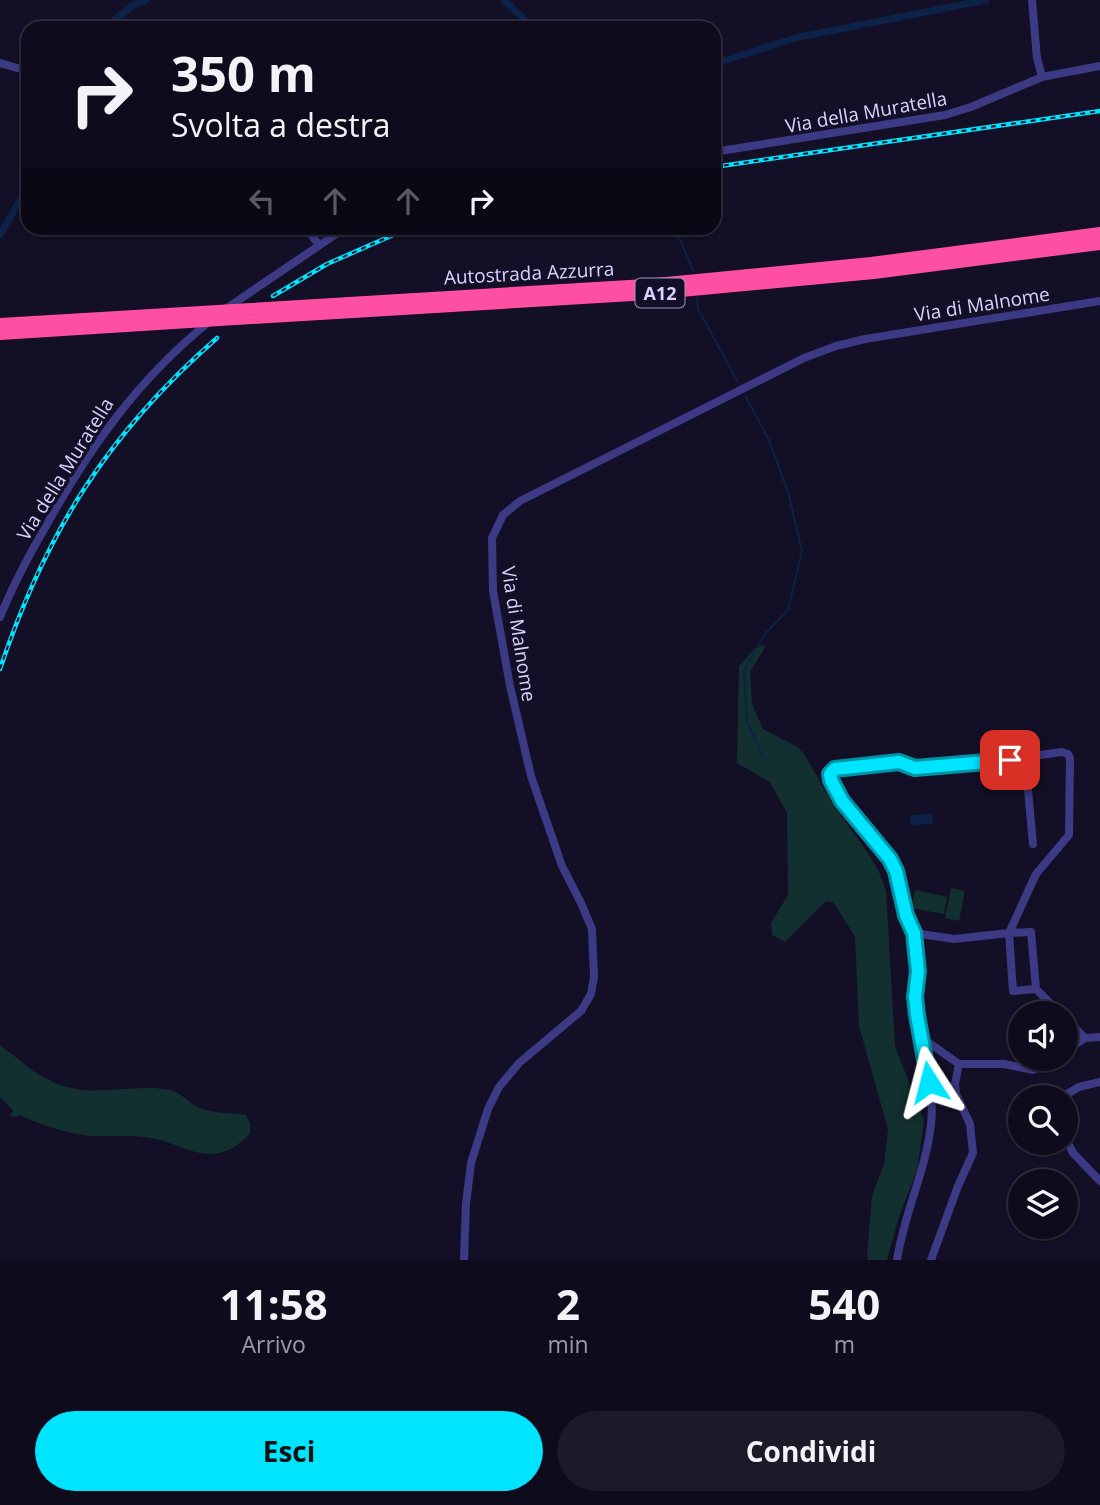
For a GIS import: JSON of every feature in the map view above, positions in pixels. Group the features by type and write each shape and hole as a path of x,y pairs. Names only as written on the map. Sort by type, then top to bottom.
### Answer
{"highway":[{"name":"Autostrada Azzurra","path":"0,334 205,321 234,310 646,285 871,263 1100,233"},
{"name":"Autostrada Azzurra","path":"0,324 219,316 649,294 874,273 1100,244"}],"street":[{"path":"1032,0 1037,58 1042,76"},
{"path":"0,63 21,69"},
{"name":"Via della Muratella","path":"721,151 945,116 1042,76 1100,66"},
{"path":"311,235 318,245"},
{"name":"Via della Muratella","path":"0,617 59,502 103,433 140,386 170,355 217,315 334,235"},
{"name":"Via di Malnome","path":"464,1260 471,1163 488,1108 499,1087 519,1063 581,1011 591,994 594,977 592,929 562,866 534,785 510,686 492,580 491,543 500,519 520,501 804,358 828,349 865,339 1100,301"},
{"path":"897,1260 901,1233 920,1176 931,1126 930,1091 916,1002 918,971 914,933 906,915 894,867 842,801 830,778 831,772 835,769 899,762 915,768 1062,752 1070,755 1071,830 1064,844 1036,874 1009,933 1013,991 1035,989"},
{"path":"1025,758 1033,844"},
{"path":"914,933 954,939 1031,932 1035,989 1048,1001"},
{"path":"1078,1031 1085,1038"},
{"path":"1078,1042 1085,1038 1100,1037"},
{"path":"922,1038 959,1064 1008,1065"},
{"path":"931,1260 958,1186 974,1153 970,1124 956,1094 959,1064"},
{"path":"1078,1088 1100,1082"},
{"path":"1075,1155 1100,1181"}],"green space":[{"path":"758,645 766,646 750,672 752,704 763,729 798,747 806,757 836,809 866,850 886,891 895,1046 924,1121 917,1170 899,1217 887,1260 868,1260 867,1256 872,1196 884,1164 888,1129 859,1026 855,937 834,903 826,901 785,942 772,935 771,923 788,895 787,813 770,782 737,763 739,666"},
{"path":"951,888 965,891 959,921 945,918"},
{"path":"915,890 947,897 944,914 911,908"},
{"path":"0,1045 54,1083 89,1090 170,1090 202,1109 245,1115 250,1123 250,1134 229,1150 206,1154 148,1137 83,1135 20,1115 10,1116 13,1110 0,1097"}],"water":[{"path":"932,813 933,823 911,826 909,816"}],"waterway":[{"path":"114,21 132,6 146,0"},
{"path":"504,0 526,21"},
{"path":"721,62 795,38 986,0"},
{"path":"0,235 21,198"},
{"path":"678,235 693,270"},
{"path":"697,298 698,309 738,382"},
{"path":"746,397 776,459 789,496 802,551 788,610 764,635 744,671 747,722 763,757"}],"railway":[{"path":"721,166 1100,111"},
{"path":"273,296 327,264 393,235"},
{"path":"0,669 38,573 85,488 113,448 144,411 178,374 217,338"}],"route":[{"path":"929,1082 915,997 918,971 914,933 906,915 896,871 890,859 842,801 830,774 835,769 899,762 915,768 1010,760"}]}
